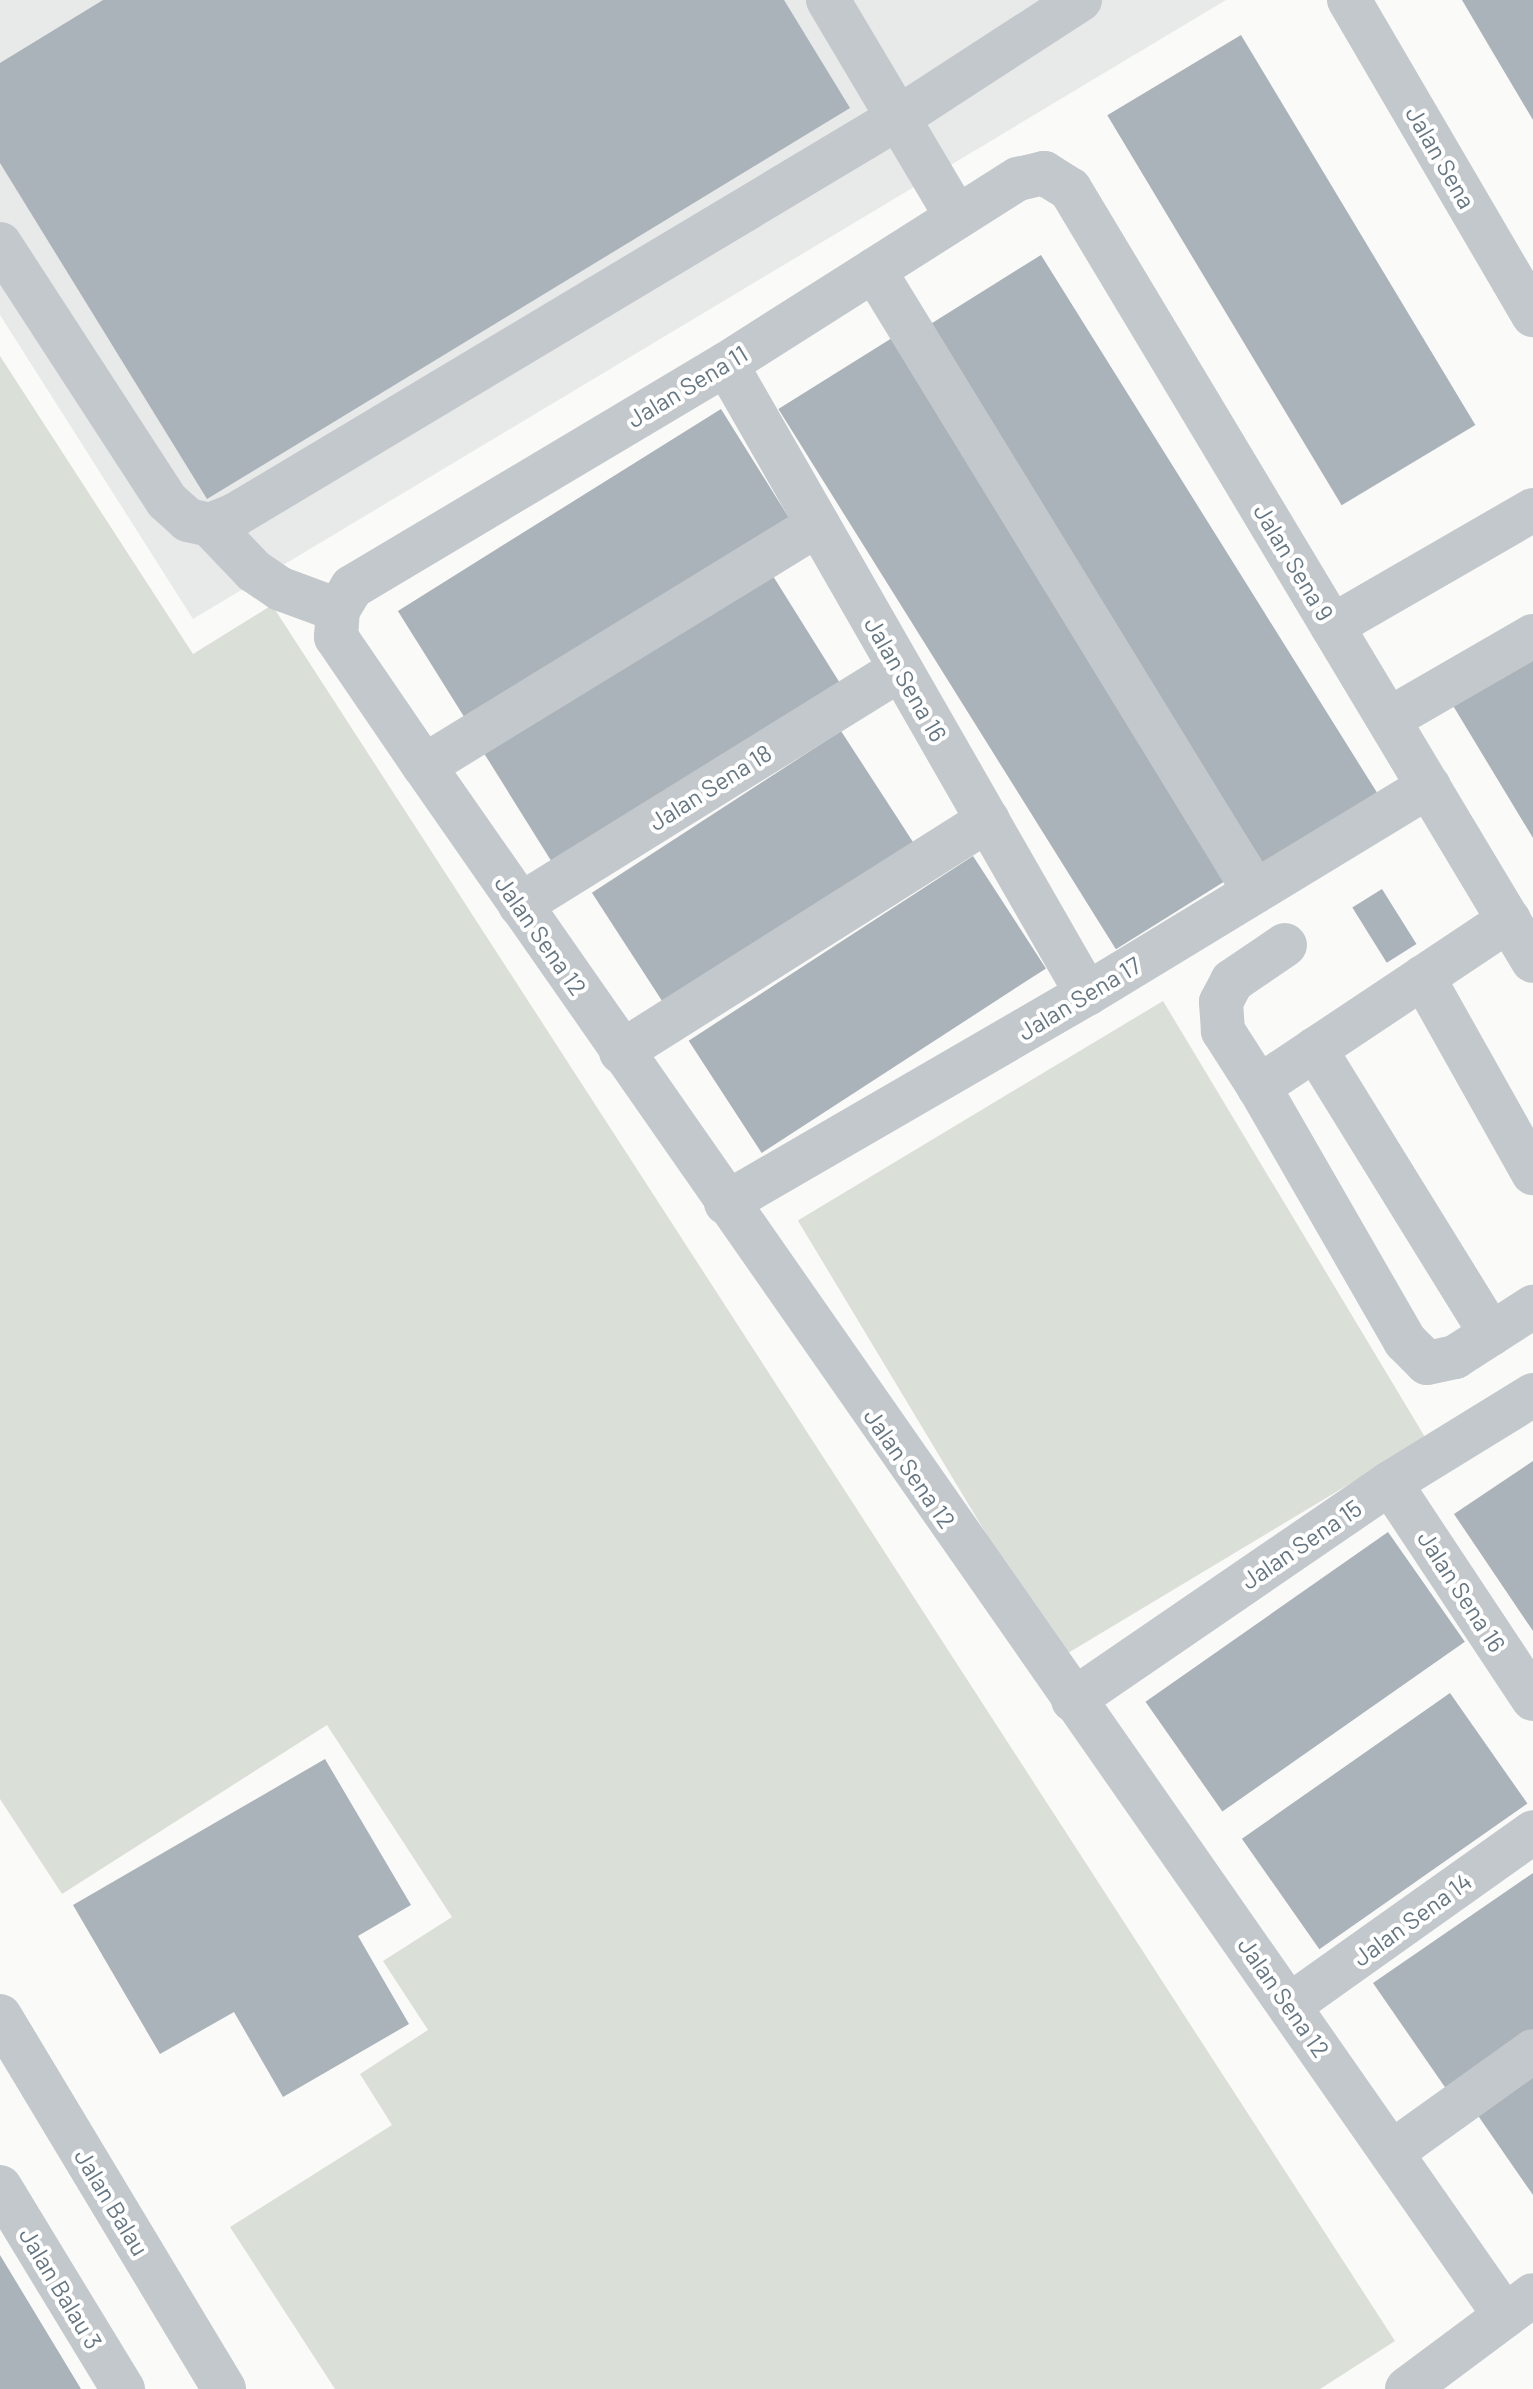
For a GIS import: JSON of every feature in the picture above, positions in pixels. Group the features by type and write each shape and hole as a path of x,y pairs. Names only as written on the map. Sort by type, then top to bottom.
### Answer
{"street":[{"path":"828,0 957,217"},
{"path":"210,525 235,515 898,118 1080,0"},
{"name":"Jalan Sena","path":"1349,0 1533,315"},
{"name":"Jalan Sena 11","path":"338,610 352,587 726,364 1018,179 1044,173"},
{"name":"Jalan Sena 9","path":"1044,173 1070,189 1533,961"},
{"path":"0,244 167,501 188,520 210,525 254,571 281,589 338,610"},
{"path":"874,270 1255,892"},
{"name":"Jalan Sena 16","path":"726,364 1087,994"},
{"path":"1332,626 1533,510"},
{"path":"424,766 818,525"},
{"name":"Jalan Sena 12","path":"338,610 336,637 726,1203 1392,2152 1519,2306"},
{"path":"1389,719 1533,636"},
{"name":"Jalan Sena 18","path":"520,905 900,669"},
{"name":"Jalan Sena 17","path":"726,1203 1087,994 1429,786"},
{"path":"621,1052 988,820"},
{"path":"1259,1087 1509,920"},
{"path":"1285,945 1232,981 1221,1002 1223,1031 1259,1087 1405,1341 1427,1363 1455,1357 1533,1307"},
{"path":"1423,977 1533,1173"},
{"path":"1315,1049 1491,1334"},
{"name":"Jalan Sena 15","path":"1073,1700 1390,1483 1533,1395"},
{"name":"Jalan Sena 16","path":"1390,1483 1533,1699"},
{"name":"Jalan Sena 14","path":"1290,2005 1533,1832"},
{"name":"Jalan Balau","path":"0,2016 224,2389"},
{"path":"1392,2152 1533,2051"},
{"name":"Jalan Balau 3","path":"0,2187 123,2389"},
{"path":"1407,2389 1519,2306"}],"shaded area":[{"path":"0,0 1226,0 193,619 0,315"},
{"path":"0,356 193,654 272,605 1395,2341 1320,2389 335,2389 230,2227 392,2125 360,2074 428,2030 383,1961 452,1917 327,1725 62,1894 0,1799"},
{"path":"1163,1001 1426,1438 1061,1658 798,1220"}],"building":[{"path":"103,0 784,0 850,108 207,499 0,163 0,63"},
{"path":"1462,0 1533,0 1533,120 1492,51"},
{"path":"1241,35 1475,425 1342,505 1107,115"},
{"path":"1041,255 1378,794 1264,865 927,326"},
{"path":"892,338 1230,878 1116,949 778,409"},
{"path":"721,409 792,523 469,725 398,611"},
{"path":"768,568 840,682 552,862 481,748"},
{"path":"1533,649 1533,838 1449,699"},
{"path":"841,731 914,843 665,1005 592,893"},
{"path":"973,856 1046,968 762,1153 689,1041"},
{"path":"1382,889 1416,944 1387,963 1352,908"},
{"path":"1533,1461 1533,1631 1454,1514"},
{"path":"1388,1532 1465,1642 1222,1812 1146,1702"},
{"path":"1450,1693 1527,1804 1319,1949 1242,1839"},
{"path":"325,1759 411,1905 358,1936 409,2024 283,2097 234,2012 160,2054 73,1905"},
{"path":"1533,1873 1533,2036 1449,2093 1373,1983"},
{"path":"1533,2061 1533,2195 1470,2104"},
{"path":"0,2255 29,2303 81,2389 0,2389"}]}
